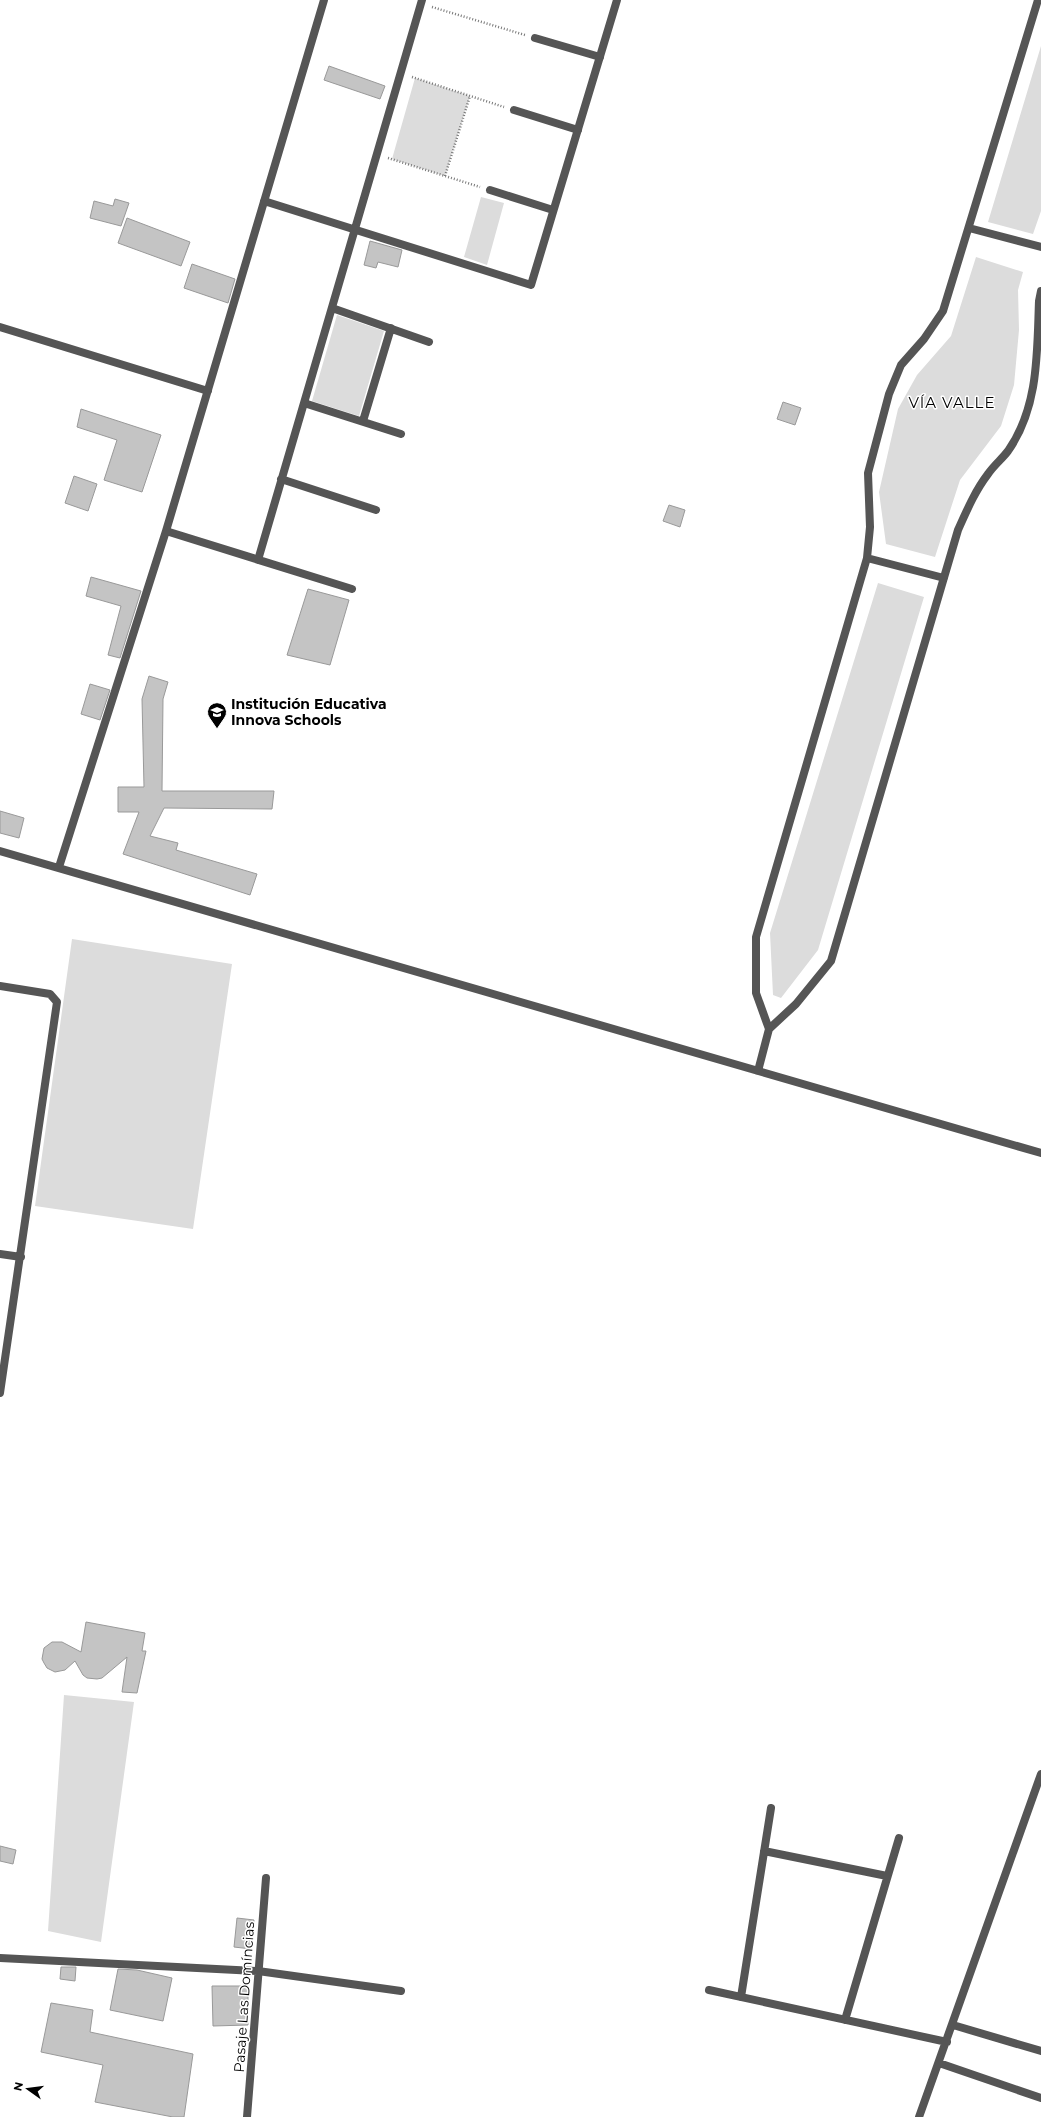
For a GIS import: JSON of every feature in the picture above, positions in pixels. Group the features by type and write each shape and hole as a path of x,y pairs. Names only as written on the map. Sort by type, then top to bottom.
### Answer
{"street":[{"path":"59,867 166,531 324,0"},
{"path":"264,201 531,285 617,0"},
{"path":"769,1029 756,993 756,937 867,558 870,527 868,473 889,394 901,365 924,339 942,311 969,228 1038,0"},
{"path":"258,560 422,2"},
{"path":"535,38 600,57"},
{"path":"514,110 578,130"},
{"path":"490,190 554,210"},
{"path":"969,228 1041,247"},
{"path":"758,1071 769,1029 796,1004 831,961 958,530 971,500 988,473 1008,450 1024,420 1034,385 1041,291"},
{"path":"332,308 428,342"},
{"path":"0,327 208,391"},
{"path":"362,421 391,328"},
{"path":"304,403 400,434"},
{"path":"281,479 376,510"},
{"path":"166,531 352,589"},
{"path":"867,558 944,578"},
{"path":"0,851 1041,1153"},
{"path":"0,986 50,994 57,1002 0,1393"},
{"path":"0,1254 21,1257"},
{"path":"919,2117 947,2042 1041,1774"},
{"path":"741,1997 771,1808"},
{"path":"845,2020 898,1838"},
{"path":"764,1851 887,1876"},
{"name":"Pasaje Las Domíncias","path":"247,2117 266,1878"},
{"path":"0,1958 258,1971 401,1991"},
{"path":"709,1990 947,2042"},
{"path":"953,2025 1041,2051"},
{"path":"939,2063 1041,2098"}],"path":[{"path":"422,2 535,38"},
{"path":"401,74 514,110"},
{"path":"445,176 470,96"},
{"path":"377,155 490,190"}],"shaded area":[{"path":"1041,46 1041,211 1033,234 988,222"},
{"path":"415,78 470,96 445,176 392,159"},
{"path":"481,197 504,203 487,265 464,257"},
{"path":"976,257 1023,272 1018,290 1019,330 1014,385 1001,426 960,480 935,557 886,544 879,492 898,409 917,375 951,336"},
{"path":"337,315 384,331 359,416 312,401"},
{"path":"878,583 924,597 818,950 781,998 773,995 770,933"},
{"path":"72,939 232,964 193,1229 35,1206"},
{"path":"64,1695 134,1702 101,1942 48,1931"}],"building":[{"path":"329,66 385,86 380,99 324,80"},
{"path":"115,199 129,203 121,226 90,218 94,201 113,206"},
{"path":"127,218 190,242 181,266 118,243"},
{"path":"370,241 402,250 398,267 378,262 376,268 364,265"},
{"path":"192,264 235,279 228,303 184,288"},
{"path":"783,402 801,408 795,425 777,419"},
{"path":"81,409 161,435 142,492 104,480 117,440 77,427"},
{"path":"74,476 97,484 88,511 65,503"},
{"path":"669,505 685,510 680,527 663,521"},
{"path":"91,577 141,591 120,658 108,655 121,606 86,596"},
{"path":"308,589 349,600 330,665 287,655"},
{"path":"149,676 168,682 163,699 162,791 274,791 272,809 164,808 150,836 178,843 176,850 257,874 250,895 123,854 139,812 118,812 118,787 144,787 142,699"},
{"path":"90,684 110,690 100,720 81,714"},
{"path":"0,811 24,818 19,838 0,833"},
{"path":"86,1622 145,1633 142,1651 146,1651 137,1693 122,1692 127,1657 102,1678 97,1679 87,1678 83,1675 75,1661 65,1670 55,1672 47,1668 42,1659 44,1648 52,1642 62,1642 81,1652"},
{"path":"0,1846 16,1850 13,1864 0,1861"},
{"path":"237,1918 254,1920 251,1949 234,1947"},
{"path":"61,1967 76,1967 75,1981 60,1979"},
{"path":"118,1969 137,1970 172,1978 163,2021 110,2010"},
{"path":"212,1986 248,1986 248,2025 213,2026"},
{"path":"51,2003 93,2010 90,2032 193,2054 184,2117 173,2117 95,2102 103,2065 41,2052"}],"place":[{"name":"Institución Educativa Innova Schools","path":"217,729"}],"district":[{"name":"VÍA VALLE","path":"952,402"}]}
